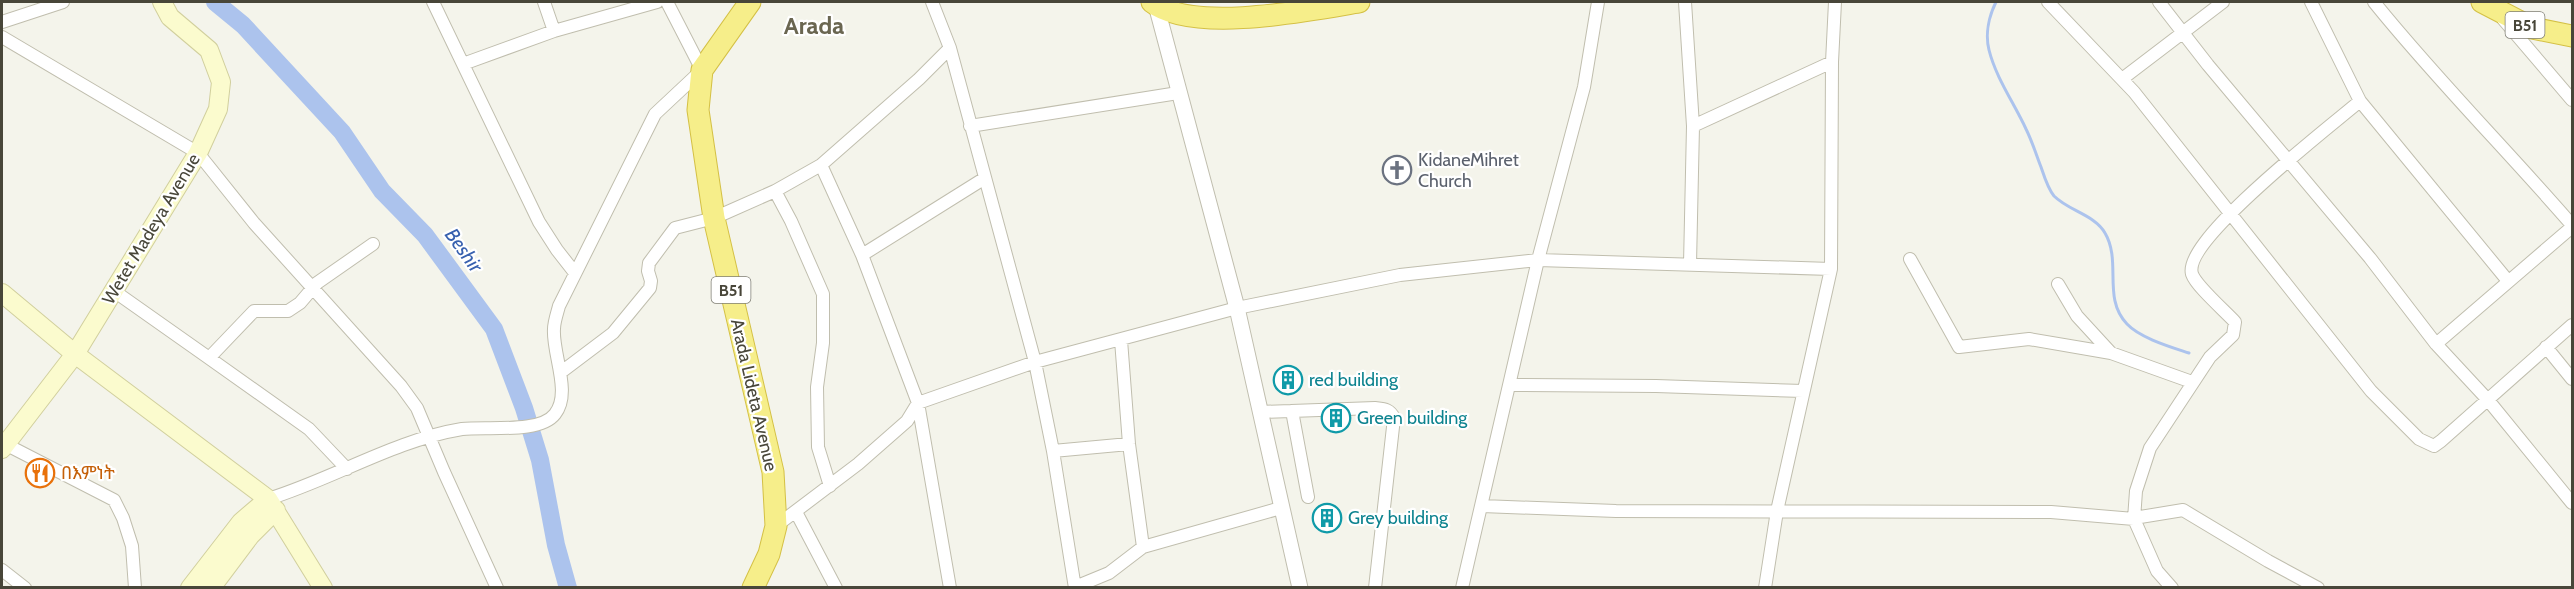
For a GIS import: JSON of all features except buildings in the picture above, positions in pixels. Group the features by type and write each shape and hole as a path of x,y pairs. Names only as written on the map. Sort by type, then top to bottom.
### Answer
{"highway":[{"name":"Arada Lideta Avenue","path":"750,2 702,70 698,110 714,218 773,472 776,526 770,554 753,588"},
{"path":"1154,3 1193,16 1235,19 1359,2"},
{"name":"B51","path":"2489,6 2532,28 2572,36"}],"main road":[{"name":"Wetet Madeya Avenue","path":"3,447 75,354 198,153 218,109 221,82 209,50 170,17 162,2"},
{"path":"2,293 75,354 272,504 323,588"},
{"path":"190,588 240,522 272,504"},
{"path":"211,588 272,504"}],"street":[{"path":"2,22 63,2"},
{"path":"433,2 539,222 556,250 575,273"},
{"path":"544,2 554,31"},
{"path":"463,64 554,31 657,2"},
{"path":"272,504 291,492 429,436 464,429 543,424 554,417 559,409 560,373 554,330 559,306 655,114 702,70 667,2"},
{"path":"932,2 950,48 1035,362 1053,451 1075,587 1109,573 1143,547 1281,508"},
{"path":"1462,588 1538,260 1584,87 1598,2"},
{"path":"1685,2 1694,126 1690,264"},
{"path":"1765,588 1777,511 1831,268 1832,62 1835,2"},
{"path":"2048,2 2122,79 2371,391 2419,439 2434,446 2572,325"},
{"path":"2159,2 2370,258 2436,344 2488,400 2572,503"},
{"path":"2122,79 2223,2"},
{"path":"2311,2 2360,101 2508,281"},
{"path":"2374,2 2404,39 2512,155 2572,226 2436,344"},
{"path":"1154,3 1237,308 1300,588"},
{"path":"2489,6 2572,100"},
{"path":"2,37 198,153 254,223 401,386 417,408 497,588"},
{"path":"560,373 613,333 650,288 649,262 675,228 714,218 775,191 821,165 919,79 950,48"},
{"path":"1694,126 1832,62"},
{"path":"970,126 1178,93"},
{"path":"2172,588 2157,571 2134,518 2136,491 2150,448 2210,357 2233,335 2235,322 2214,298 2204,291 2192,275 2192,264 2202,244 2231,213 2288,161 2360,101"},
{"path":"821,165 862,255 918,403 950,588"},
{"path":"862,255 985,178"},
{"path":"775,191 791,221 823,294 823,343 817,387 817,436 821,460 830,486"},
{"path":"209,358 254,311 288,311 317,283 373,244"},
{"path":"1910,259 1959,347 2029,339 2111,353 2192,382"},
{"path":"776,526 830,486 908,421 918,403 1035,362 1237,308 1400,275 1538,260 1831,268"},
{"path":"2058,284 2078,316 2111,353"},
{"path":"114,291 309,429 347,469"},
{"path":"1121,340 1129,444 1143,547"},
{"path":"2546,347 2572,379"},
{"path":"1509,385 1656,386 1803,391"},
{"path":"1260,412 1375,408 1392,413 1394,418 1375,588"},
{"path":"1292,411 1308,497"},
{"path":"1053,451 1129,444"},
{"path":"3,447 114,500 123,518 132,546 135,588"},
{"path":"1482,506 1616,512 2051,512 2134,518 2183,510 2318,588"},
{"path":"796,512 836,588"},
{"path":"2,570 25,588"}],"waterway":[{"name":"Beshir","path":"215,2 243,25 342,132 382,191 425,235 494,329 524,408 540,460 556,545 568,588"},
{"path":"1996,2 1988,25 1989,50 2028,134 2050,190 2060,201 2088,217 2105,233 2112,256 2115,303 2127,324 2148,338 2189,353"}],"place":[{"name":"KidaneMihret Church","path":"1397,170"},
{"name":"red building","path":"1288,380"},
{"name":"Green building","path":"1336,418"},
{"name":"በእምነት","path":"40,473"},
{"name":"Grey building","path":"1327,518"}],"district":[{"name":"Arada","path":"814,25"}]}
